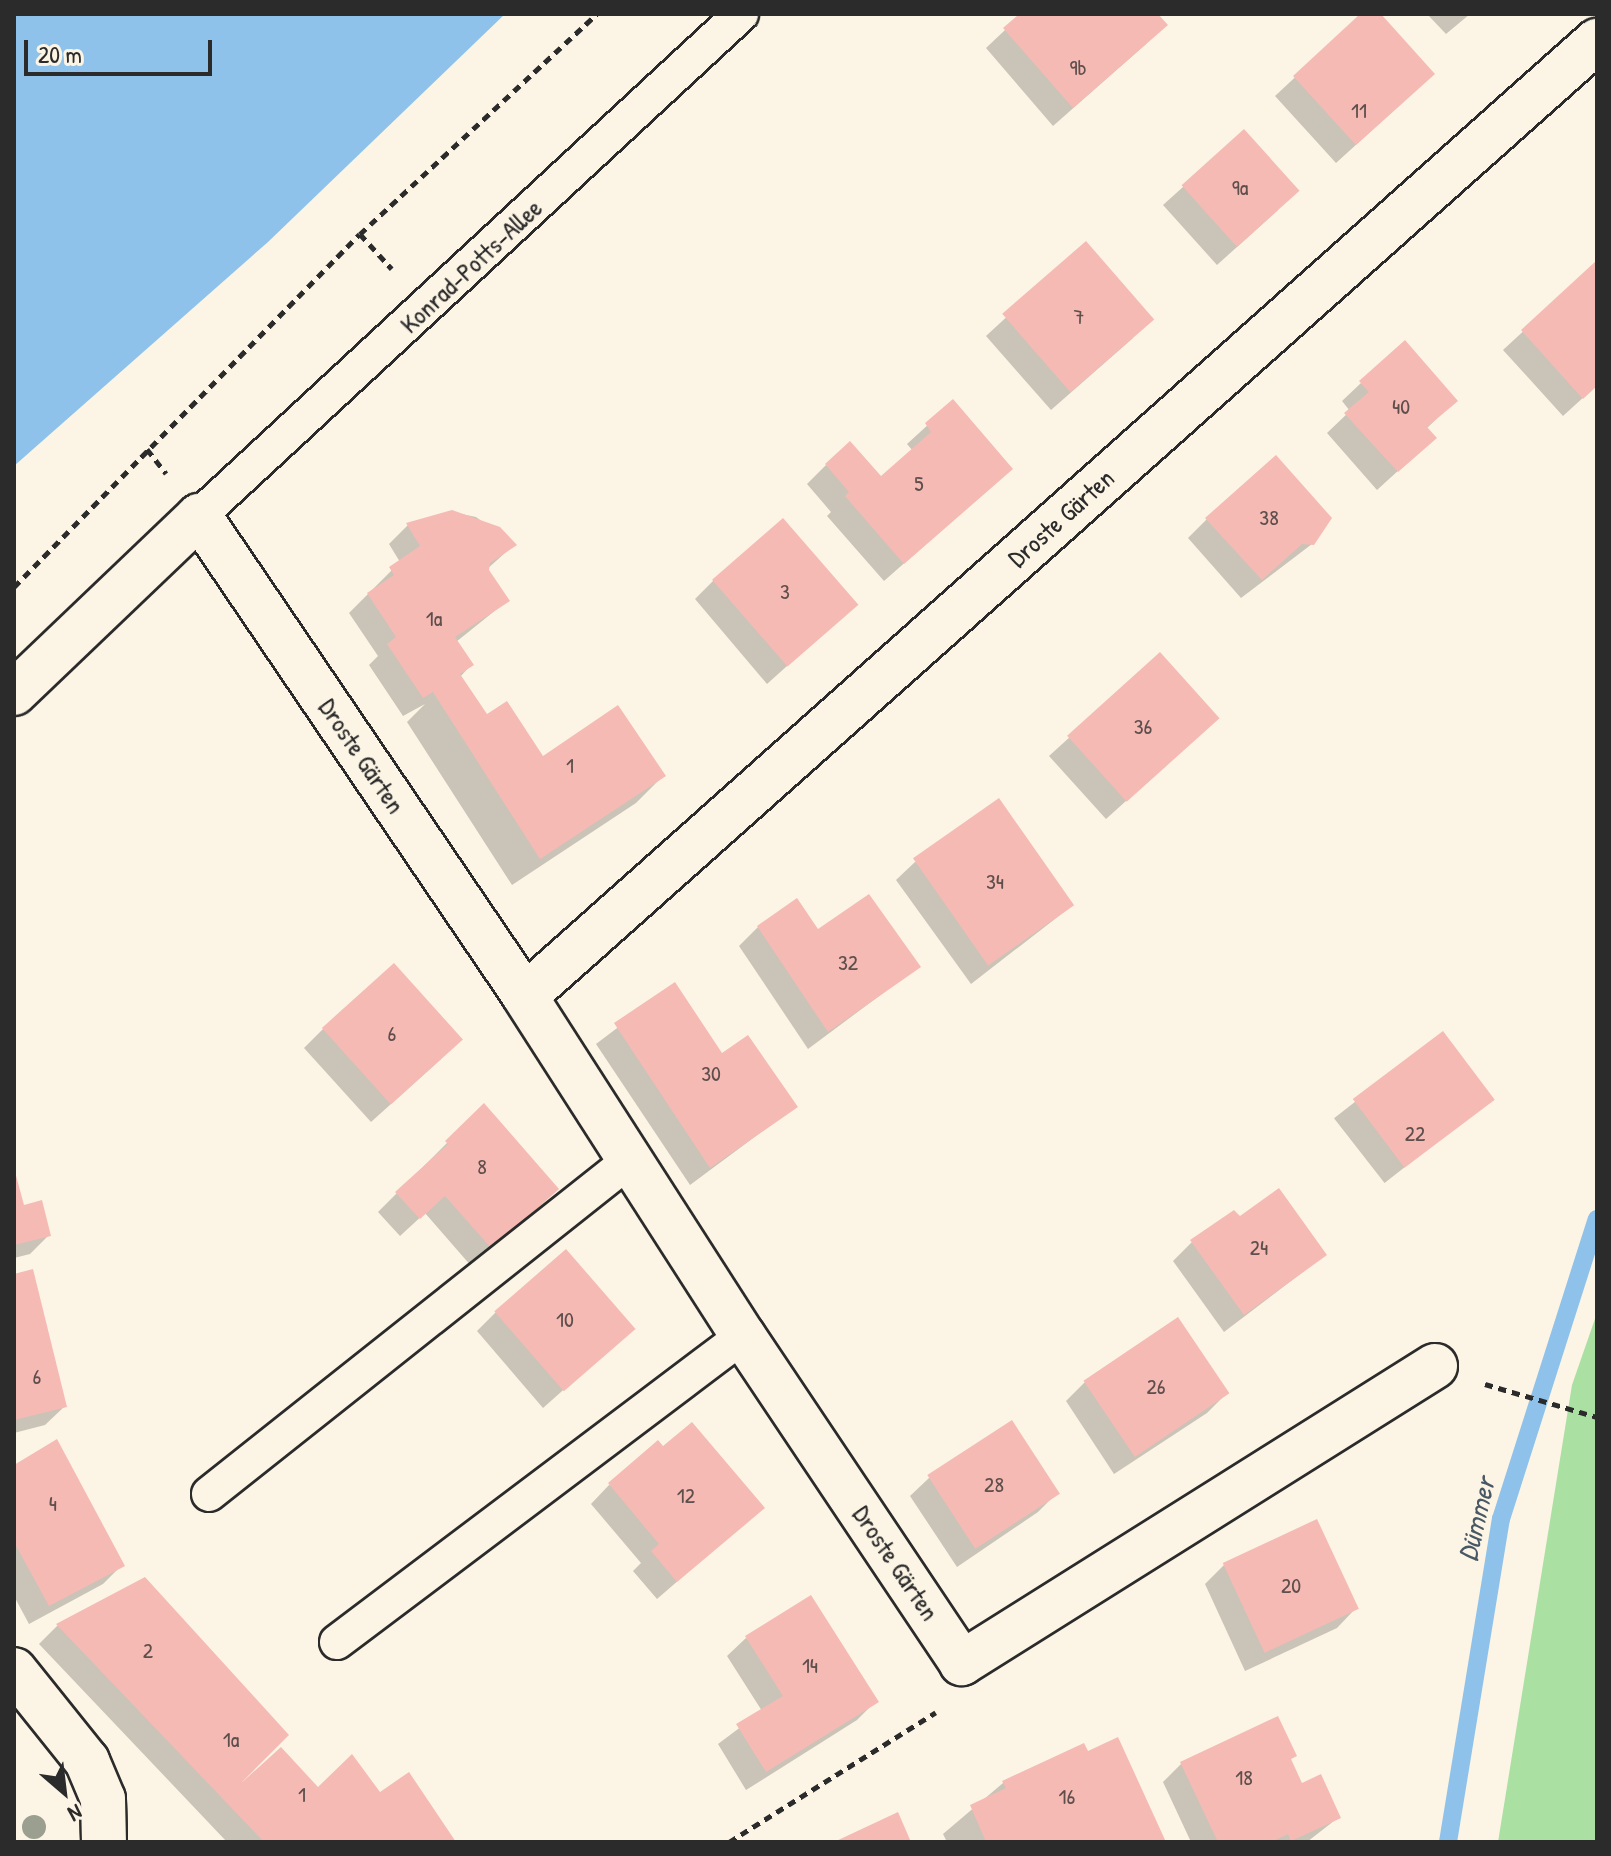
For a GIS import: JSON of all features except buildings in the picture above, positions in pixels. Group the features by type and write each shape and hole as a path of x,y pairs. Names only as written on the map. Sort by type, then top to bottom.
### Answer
{"street":[{"name":"Droste Gärten","path":"525,996 1597,41"},
{"path":"14,693 199,516"},
{"name":"Droste Gärten","path":"199,516 525,996 743,1336 962,1663"},
{"path":"962,1663 1454,1373"},
{"path":"14,1670 87,1761 103,1799 104,1842"}],"lane":[{"name":"Konrad-Potts-Allee","path":"199,516 741,14"},
{"path":"209,1494 630,1160"},
{"path":"337,1642 743,1336"}],"path":[{"path":"14,587 360,234 597,14"},
{"path":"1454,1373 1597,1417"},
{"path":"729,1842 943,1708 962,1663"}],"green space":[{"path":"1597,1313 1597,1842 1498,1842 1572,1385"}],"water":[{"path":"14,14 505,14 268,242 14,466"}],"waterway":[{"name":"Dümmer","path":"1448,1842 1501,1519 1597,1219"}]}
